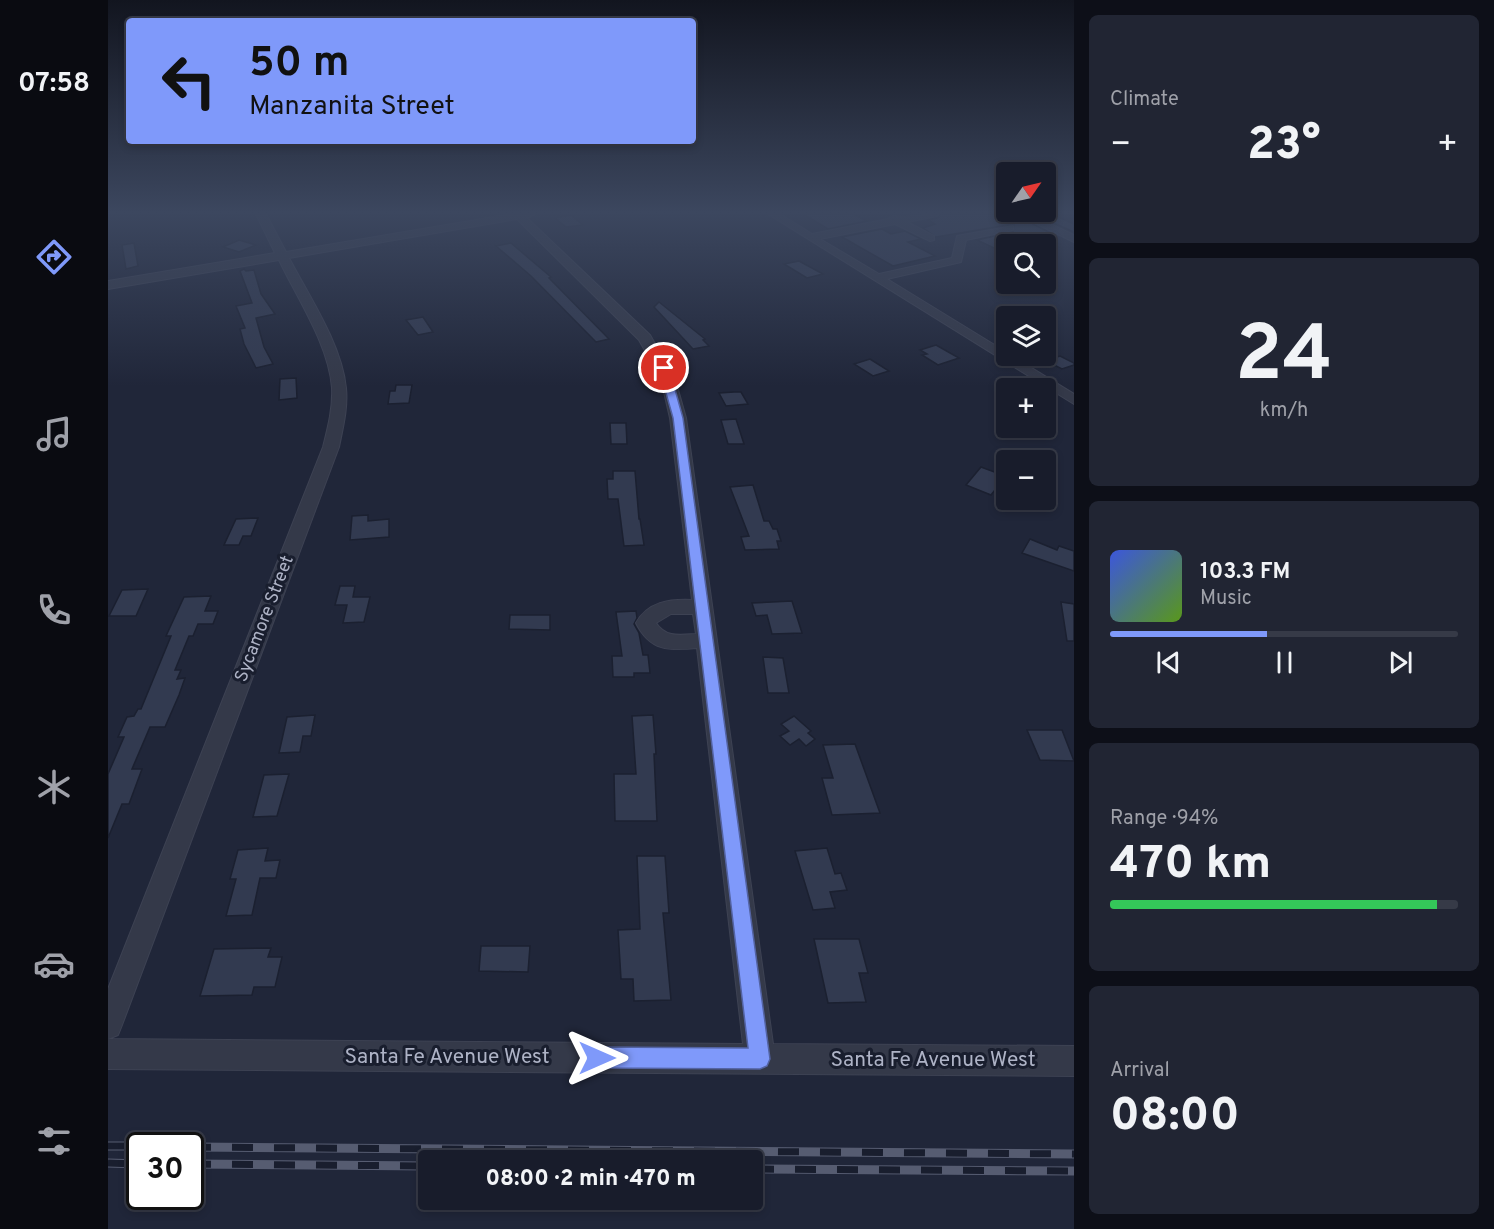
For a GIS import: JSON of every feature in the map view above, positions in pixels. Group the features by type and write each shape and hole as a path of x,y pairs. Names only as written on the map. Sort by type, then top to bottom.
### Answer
{"street":[{"path":"108,285 190,271"},
{"name":"Sycamore Street","path":"108,1025 331,447 338,420 339,387 335,366 327,344 290,271"},
{"path":"581,271 634,325 650,345 664,368 678,418 760,1059"},
{"path":"866,271 1074,400"},
{"path":"877,278 907,271"},
{"path":"702,607 658,609 650,615 646,623 649,632 657,639 666,642 706,640"},
{"name":"Santa Fe Avenue West","path":"108,1054 1074,1061"}],"building":[{"path":"240,271 254,271 261,294 275,314 256,318 264,347 273,364 256,368 244,344 240,329 245,328 236,306 252,303"},
{"path":"526,271 544,271 609,339 596,342"},
{"path":"796,271 818,271 823,274 807,278"},
{"path":"659,302 705,339 703,340 709,346 693,349 654,307"},
{"path":"423,317 433,332 418,335 406,320"},
{"path":"936,345 959,358 938,365 922,355 927,354 920,350"},
{"path":"1060,356 1074,365 1062,369 1056,366 1056,357"},
{"path":"870,359 889,371 873,376 854,364"},
{"path":"296,378 297,398 279,400 280,379"},
{"path":"396,385 412,385 409,403 388,404 390,391 395,391"},
{"path":"741,392 748,404 726,406 719,393"},
{"path":"736,419 744,444 728,444 721,420"},
{"path":"610,423 626,423 627,444 611,444"},
{"path":"981,467 996,473 996,489 991,495 966,485"},
{"path":"613,471 635,471 639,519 644,545 624,546 618,499 608,499 607,479 613,479"},
{"path":"753,485 764,521 769,521 773,529 777,529 781,541 777,541 779,549 745,550 741,537 749,536 730,487"},
{"path":"368,515 368,521 389,519 389,537 350,540 352,516"},
{"path":"258,518 251,536 243,536 239,545 224,545 236,519"},
{"path":"1030,539 1057,550 1059,546 1074,551 1074,571 1022,553"},
{"path":"340,586 355,586 353,597 370,597 364,622 343,623 347,605 335,605"},
{"path":"148,589 136,616 109,616 122,590"},
{"path":"211,596 205,611 218,611 213,624 198,624 193,636 189,636 175,670 181,670 177,679 185,678 179,695 165,727 150,727 132,769 142,769 129,804 122,804 108,838 108,774 124,737 118,737 127,717 134,716 138,709 141,709 171,636 166,636 184,597"},
{"path":"792,601 802,633 772,634 767,615 756,616 752,603"},
{"path":"1061,602 1074,604 1074,641 1067,641"},
{"path":"636,611 637,618 634,624 639,633 643,655 648,655 650,673 634,673 634,677 613,677 612,656 622,656 616,612"},
{"path":"510,615 550,615 550,630 509,629"},
{"path":"763,657 783,658 789,693 768,693"},
{"path":"315,715 311,736 303,736 300,752 279,753 287,717"},
{"path":"653,715 657,821 615,821 614,774 636,774 632,716"},
{"path":"794,716 811,731 808,733 815,739 806,746 799,739 790,745 780,736 789,731 781,724"},
{"path":"1027,730 1062,730 1074,761 1040,760"},
{"path":"855,744 880,813 832,815 822,778 833,778 823,745"},
{"path":"289,774 277,816 253,817 264,775"},
{"path":"268,848 265,861 280,860 276,878 260,878 252,915 226,916 236,879 230,879 238,850"},
{"path":"827,848 835,874 841,873 847,890 830,892 835,908 813,910 795,851"},
{"path":"637,856 665,856 669,913 663,913 671,1000 634,1001 633,979 621,979 618,930 640,929"},
{"path":"814,939 859,939 868,973 859,973 866,1002 828,1003"},
{"path":"481,946 530,946 528,972 479,971"},
{"path":"271,948 268,957 282,957 275,987 254,987 252,995 200,996 214,949"}],"railway":[{"path":"108,1146 126,1146"},
{"path":"204,1147 1074,1154"},
{"path":"108,1163 126,1164"},
{"path":"204,1164 418,1166"},
{"path":"763,1169 1074,1171"}],"route":[{"path":"597,1058 760,1059 678,418 664,368"}]}
